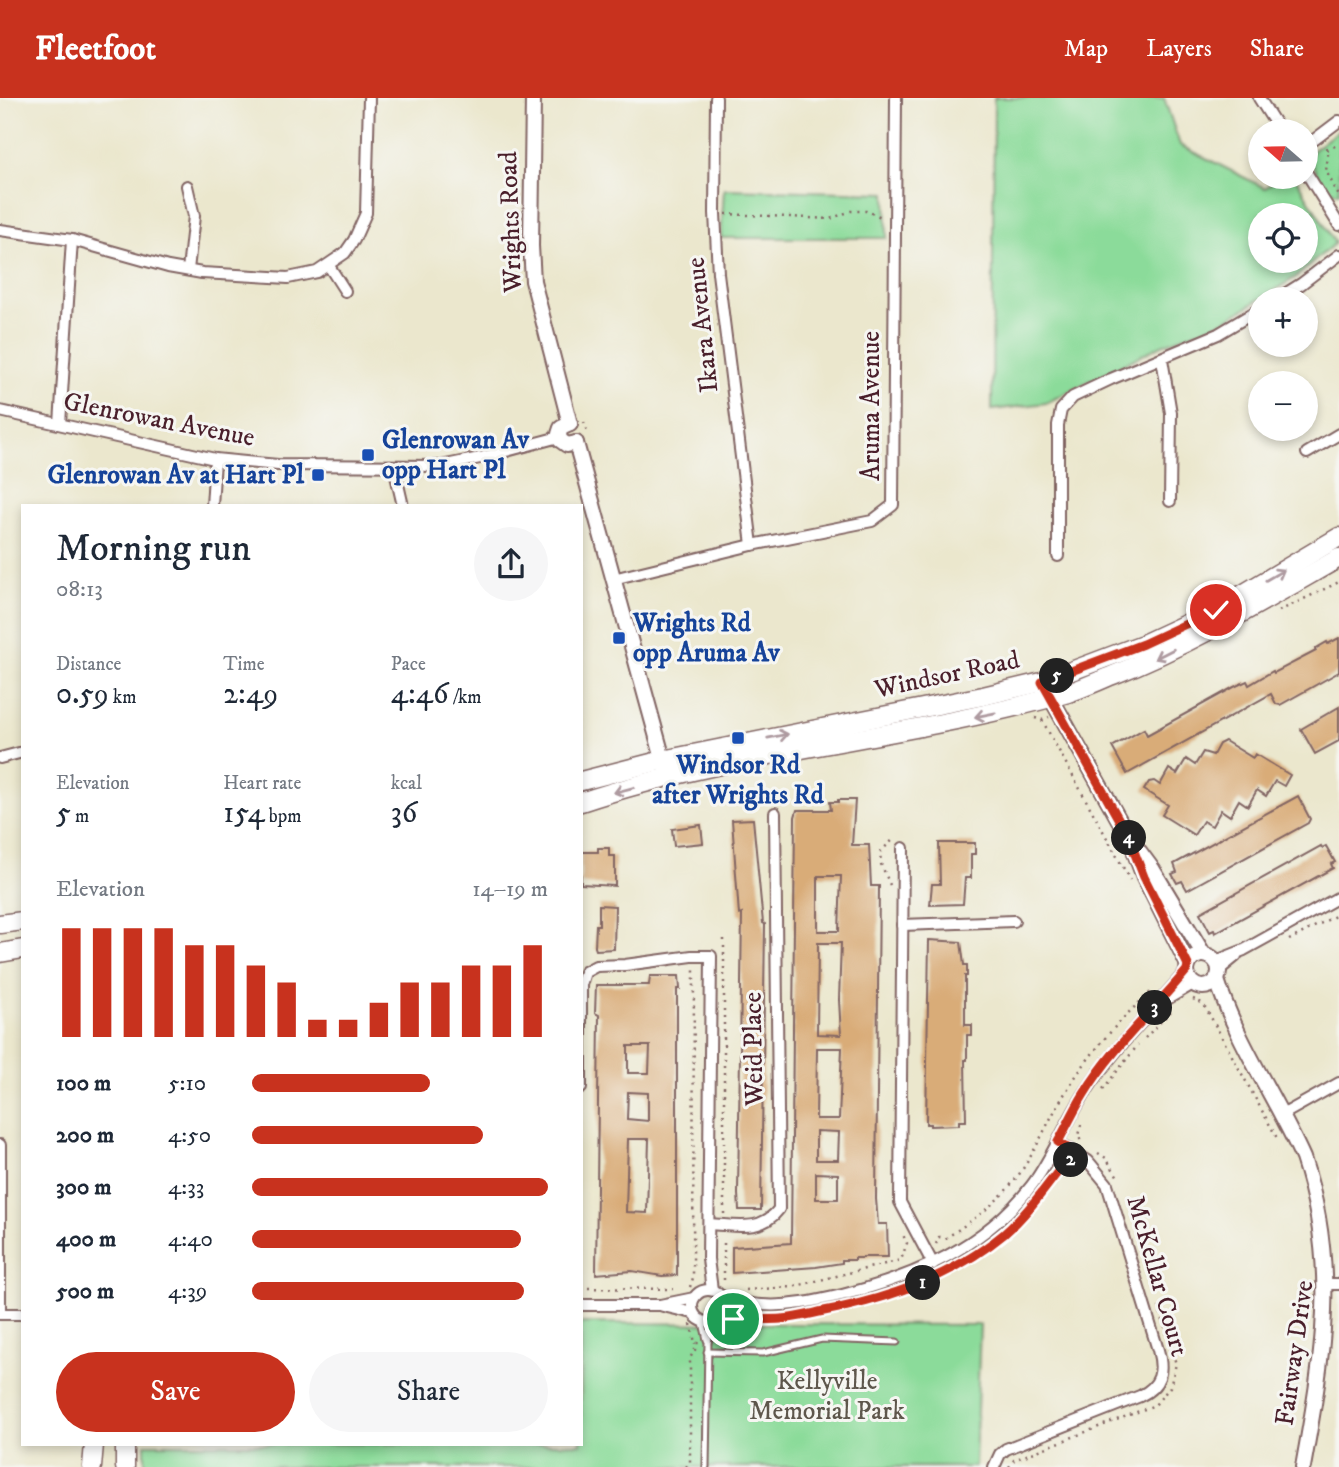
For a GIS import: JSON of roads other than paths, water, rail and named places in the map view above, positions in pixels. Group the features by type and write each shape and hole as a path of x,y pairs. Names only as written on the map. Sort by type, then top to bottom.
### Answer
{"main road":[{"name":"Windsor Road","path":"583,801 668,778 782,753 994,713 1216,610 1339,537"},
{"name":"Windsor Road","path":"583,780 663,760 984,696 1046,690 1071,692 1150,660 1225,623 1339,558"},
{"path":"0,925 21,921"},
{"path":"0,953 21,949"},
{"path":"92,1467 94,1446"},
{"path":"125,1446 125,1467"}],"street":[{"path":"0,230 72,240 188,271 288,278 308,275 329,266 345,253 366,213 369,98"},
{"name":"Wrights Road","path":"533,98 533,281 582,439"},
{"name":"Ikara Avenue","path":"716,98 715,213 718,273 752,545"},
{"name":"Aruma Avenue","path":"613,579 752,545 872,521 893,505 896,98"},
{"path":"1259,98 1272,119"},
{"path":"1318,137 1339,121"},
{"path":"187,186 194,216 188,271"},
{"path":"1318,187 1334,207 1339,225"},
{"path":"60,424 72,240"},
{"path":"1296,287 1339,255"},
{"path":"329,266 345,291"},
{"path":"1058,556 1058,425 1061,410 1073,397 1218,334 1248,316"},
{"path":"1162,359 1171,413 1170,501"},
{"name":"Glenrowan Avenue","path":"0,411 215,459 278,465 394,467 451,464 559,437"},
{"path":"577,423 561,428 559,437 567,445 582,439 613,579 668,778"},
{"path":"1307,453 1339,435"},
{"path":"212,504 215,459"},
{"path":"394,467 403,504"},
{"name":"Fairway Drive","path":"1046,690 1128,836 1153,870 1214,967 1228,1016 1282,1115 1303,1158 1320,1203 1335,1284 1303,1467"},
{"path":"0,758 21,753"},
{"name":"Weid Place","path":"709,1224 762,1224 771,1219 779,1209 775,813"},
{"name":"Fairway Drive","path":"1128,836 1144,877 1188,967 1187,975 1228,1016"},
{"path":"903,842 900,1202 933,1264"},
{"path":"1159,1004 1198,986 1214,967 1339,897"},
{"path":"902,925 1014,921"},
{"path":"583,978 585,972 596,966 711,956 707,1294 690,1317"},
{"path":"660,1305 690,1317 715,1321 760,1306 829,1298 876,1286 933,1264 985,1233 1008,1213 1031,1186 1084,1094 1111,1056 1159,1004 1196,957 1214,967"},
{"path":"1282,1115 1339,1083"},
{"name":"McKellar Court","path":"994,1467 1000,1454 1006,1449 1140,1396 1157,1384 1161,1374 1158,1350 1114,1200 1098,1171 1058,1142"},
{"path":"0,1145 0,1314 21,1314"},
{"path":"707,1294 725,1306 715,1321"},
{"path":"583,1304 660,1305 707,1294 760,1306"}],"lane":[{"path":"706,1467 708,1343 715,1321"},
{"path":"708,1352 763,1353 822,1339 897,1342"}],"place":[{"name":"Glenrowan Av opp Hart Pl","path":"368,455"},
{"name":"Glenrowan Av at Hart Pl","path":"318,475"},
{"name":"Wrights Rd opp Aruma Av","path":"619,638"},
{"name":"Windsor Rd after Wrights Rd","path":"738,738"}],"park label":[{"name":"Kellyville Memorial Park","path":"827,1396"}]}
